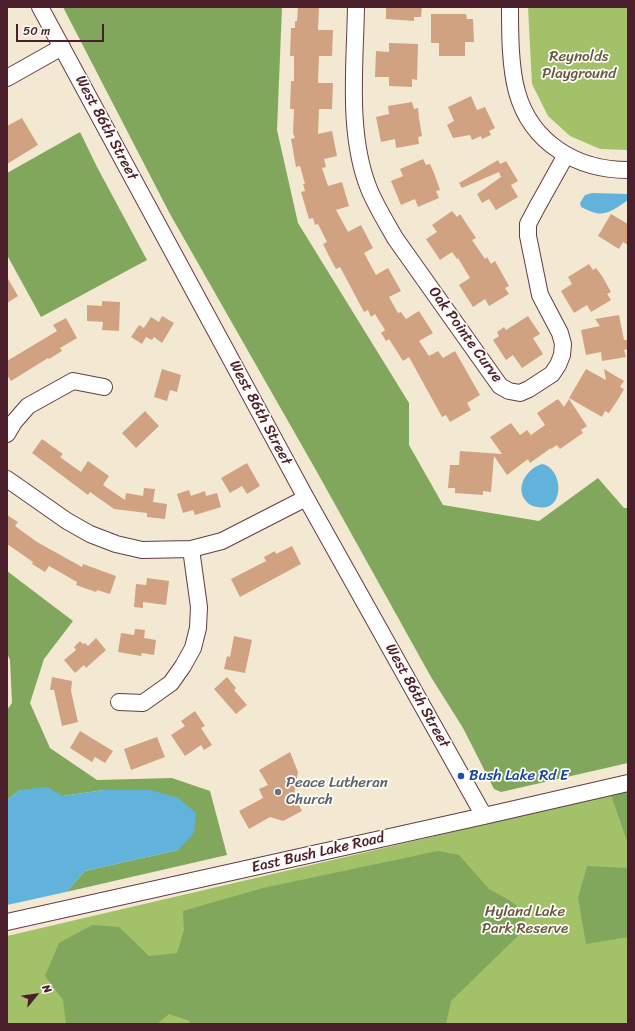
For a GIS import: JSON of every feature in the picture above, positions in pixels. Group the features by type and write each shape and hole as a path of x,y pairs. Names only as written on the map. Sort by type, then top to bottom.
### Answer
{"street":[{"name":"West 86th Street","path":"40,7 306,498 484,816"},
{"name":"Oak Pointe Curve","path":"356,7 354,124 359,157 369,189 395,238 500,386 509,391 520,393 552,374 562,355 563,344 560,333 540,295 528,236 528,224 566,155"},
{"path":"510,7 512,56 517,92 524,110 534,126 546,140 566,155 593,166 613,170 628,170"},
{"path":"7,78 62,47"},
{"path":"7,434 14,422 28,406 73,381 104,387"},
{"path":"7,479 67,521 90,534 116,544 142,550 192,549 222,541 306,498"},
{"path":"120,702 143,703 171,682 183,666 193,648 198,628 199,607 192,549"},
{"name":"East Bush Lake Road","path":"7,922 628,783"}],"green space":[{"path":"63,7 282,7 277,130 298,223 409,403 409,445 443,505 539,521 598,478 624,508 628,508 628,763 501,792 494,789 463,728 431,677 317,472 170,214"},
{"name":"Reynolds Playground","path":"528,7 628,7 628,150 600,149 570,136 548,116 532,84"},
{"path":"80,132 147,260 41,317 7,255 7,173"},
{"path":"7,571 73,621 44,659 30,703 50,748 97,780 172,778 210,791 227,855 66,892 85,871 178,850 151,790 104,790 63,796 20,790 7,800 7,710 12,703 10,660 7,653"},
{"name":"Hyland Lake Park Reserve","path":"628,791 628,1024 7,1024 7,936"},
{"path":"628,791 628,844 611,795"},
{"path":"438,851 459,855 489,889 509,900 525,912 524,930 451,1001 446,1024 189,1024 190,1021 169,1014 157,1024 66,1024 63,1000 45,976 59,943 92,925 119,927 149,956 177,953 184,930 183,911 263,888"},
{"path":"587,866 628,868 628,937 586,944 578,898"}],"water":[{"path":"592,193 628,194 628,200 617,208 600,214 581,207 580,203 585,195"},
{"path":"542,464 549,467 558,481 557,497 553,503 547,507 536,507 532,506 525,500 521,489 524,478 528,473 532,469"},
{"path":"47,787 63,796 104,790 151,790 178,798 196,813 194,833 178,850 85,871 66,892 7,905 7,800 20,790"}],"building":[{"path":"298,7 319,7 318,30 333,30 332,56 319,56 318,83 333,83 332,109 319,109 318,134 332,131 337,156 324,159 326,167 322,168 328,186 342,182 349,206 336,210 348,232 361,225 373,248 364,253 376,275 388,268 401,291 389,297 398,313 401,312 406,319 419,311 433,333 419,341 429,356 438,351 443,358 455,351 480,395 467,403 471,410 450,422 446,415 442,417 409,357 403,361 389,339 386,341 381,333 385,330 375,314 371,317 368,310 364,312 340,267 336,269 331,260 323,244 327,242 318,224 315,225 313,218 309,219 301,192 305,191 303,184 305,184 300,166 296,167 291,139 295,138 293,133 294,109 290,109 291,81 294,81 294,56 290,56 291,28 295,28"},
{"path":"386,7 422,7 421,17 414,17 414,21 386,19"},
{"path":"431,14 466,14 467,19 473,19 474,42 465,42 465,56 439,56 439,43 431,43"},
{"path":"389,43 418,44 417,80 412,79 412,87 389,86 389,77 375,77 376,51 389,52"},
{"path":"471,96 477,110 485,107 495,128 489,131 491,135 482,139 481,136 472,140 470,135 453,138 447,125 454,121 448,107"},
{"path":"412,102 414,109 418,108 422,136 418,137 419,144 396,148 395,139 381,142 376,117 389,114 388,106"},
{"path":"22,118 38,145 7,164 7,126"},
{"path":"423,159 426,165 430,164 434,173 440,190 436,191 439,198 418,207 415,199 401,205 391,181 403,176 400,169"},
{"path":"498,160 500,164 506,161 518,181 511,185 518,197 496,210 489,199 482,203 477,194 501,177 499,172 462,188 459,183"},
{"path":"452,211 457,217 460,214 476,238 472,240 485,259 487,257 491,264 495,261 509,286 505,288 509,294 489,306 485,299 473,307 459,285 470,278 458,258 457,259 452,252 440,260 426,239 437,232 432,225"},
{"path":"611,214 628,224 628,245 623,242 619,249 598,236"},
{"path":"589,264 593,270 596,268 602,276 611,292 607,294 611,300 591,312 587,305 574,313 561,291 572,284 568,277"},
{"path":"7,277 18,296 7,303"},
{"path":"102,301 120,302 119,331 102,330 103,322 87,321 87,305 102,306"},
{"path":"619,315 624,340 628,340 628,349 624,350 626,357 602,361 601,352 586,355 581,330 600,326 595,319"},
{"path":"162,316 174,323 162,343 154,337 152,340 146,337 142,344 131,337 139,325 144,328 151,317 159,322"},
{"path":"528,316 540,334 533,338 543,354 522,368 513,355 506,360 493,340 499,336 497,332 504,327 506,330"},
{"path":"66,318 77,338 60,348 62,351 11,381 7,375 7,361 57,331 53,325"},
{"path":"162,369 181,375 177,392 170,390 167,401 154,397"},
{"path":"586,369 606,380 604,369 624,381 620,387 624,389 619,398 609,413 605,411 602,417 569,398"},
{"path":"558,399 564,407 569,399 587,426 581,430 583,433 560,449 557,445 530,463 528,459 507,475 494,456 491,492 483,491 483,495 455,493 455,488 448,488 450,465 459,465 460,451 502,454 490,437 511,423 520,435 527,430 531,435 545,425 537,413"},
{"path":"145,411 159,426 136,448 122,433"},
{"path":"42,439 63,454 60,457 81,472 88,461 109,476 103,485 125,500 126,493 143,496 144,488 155,489 153,502 167,504 165,519 147,517 147,513 114,509 90,492 88,495 32,453"},
{"path":"247,463 260,486 247,494 242,486 230,493 221,478"},
{"path":"189,490 191,496 205,491 206,496 217,493 221,507 195,515 193,510 183,513 177,494"},
{"path":"7,515 18,522 15,526 37,542 82,567 83,564 116,576 110,594 97,590 96,592 76,585 77,582 49,566 45,572 32,564 33,562 7,544"},
{"path":"292,546 301,564 240,597 231,579 266,561 264,557 275,551 276,554"},
{"path":"147,578 169,581 166,605 143,602 143,608 134,607 136,584 146,585"},
{"path":"135,629 145,630 144,638 156,640 154,655 142,653 141,656 118,652 121,633 134,635"},
{"path":"234,636 252,640 245,673 224,669 227,656 230,657"},
{"path":"96,638 106,650 86,668 84,665 75,673 64,660 76,650 74,647 80,641 88,646"},
{"path":"52,677 72,681 71,691 78,722 62,726 54,690 50,690"},
{"path":"227,677 236,688 234,690 247,705 236,714 214,689"},
{"path":"195,711 205,726 201,728 212,745 204,750 201,745 185,756 171,735 185,726 181,721"},
{"path":"80,731 113,751 105,763 95,757 92,762 70,748"},
{"path":"157,737 165,757 131,770 124,749"},
{"name":"Peace Lutheran Church","path":"290,752 298,772 294,795 302,811 283,821 270,817 249,829 239,811 263,798 259,789 268,785 259,770"}],"place":[{"name":"Bush Lake Rd E","path":"461,776"},
{"name":"Peace Lutheran Church","path":"278,792"}]}
